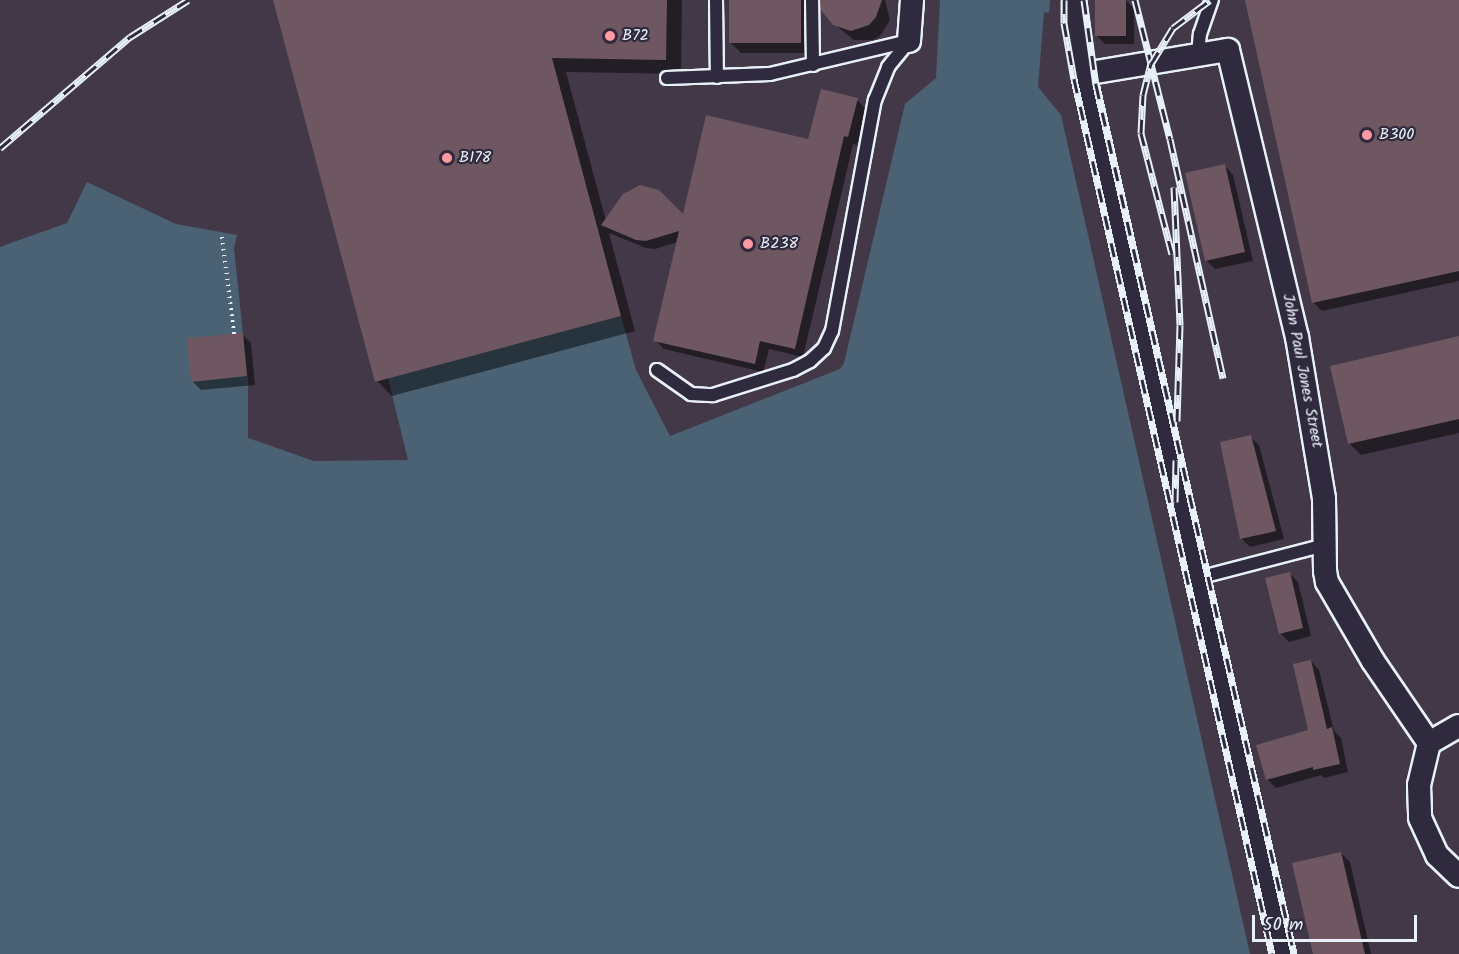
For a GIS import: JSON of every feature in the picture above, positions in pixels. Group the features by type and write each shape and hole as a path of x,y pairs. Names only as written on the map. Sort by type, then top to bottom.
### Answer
{"street":[{"path":"909,41 912,0"},
{"path":"1074,0 1084,74 1283,954"},
{"name":"John Paul Jones Street","path":"1084,74 1228,50 1297,337 1319,460 1325,571 1334,595 1374,662 1429,743"},
{"path":"1459,726 1429,743 1419,785 1420,818 1437,855 1459,876"}],"lane":[{"path":"716,0 717,77"},
{"path":"812,0 813,65"},
{"path":"1198,56 1200,34 1212,0"},
{"path":"667,78 770,74 909,41"},
{"path":"657,370 691,394 713,395 793,370 810,361 824,348 832,331 875,100 888,67 909,41"},
{"path":"1198,578 1325,545"}],"path":[{"path":"222,237 234,334"}],"water":[{"path":"940,0 1050,0 1049,13 1044,12 1038,87 1061,115 1250,954 0,954 0,247 67,223 87,182 176,224 237,235 234,248 248,381 248,438 314,461 408,460 388,378 621,316 636,370 670,436 840,369 844,363 905,104 936,78"}],"building":[{"name":"B178","path":"273,0 667,0 666,60 552,58 621,316 375,382"},
{"path":"729,0 801,0 801,43 729,43"},
{"path":"820,0 882,0 876,17 869,25 851,31 833,25 820,9"},
{"path":"1095,0 1126,0 1126,36 1095,36"},
{"name":"B300","path":"1245,0 1459,0 1459,271 1312,303"},
{"name":"B238","path":"821,89 858,98 848,137 844,136 795,349 760,341 755,364 653,341 679,231 646,241 636,240 601,225 623,194 640,185 659,190 683,214 706,115 808,139"},
{"path":"1225,164 1245,252 1205,261 1185,173"},
{"path":"243,333 247,376 191,382 187,338"},
{"path":"1459,336 1459,419 1348,444 1330,366"},
{"path":"1251,435 1276,531 1240,539 1220,442"},
{"path":"1290,572 1303,628 1279,634 1265,578"},
{"path":"1311,660 1327,729 1332,727 1340,764 1313,770 1313,767 1266,780 1256,745 1308,730 1293,664"},
{"path":"1341,852 1365,954 1313,954 1292,863"}],"railway":[{"path":"0,148 130,37 188,0"},
{"path":"1064,0 1064,23 1074,79 1272,954"},
{"path":"1084,0 1096,85 1294,954"},
{"path":"1135,0 1170,139 1223,378"},
{"path":"1172,254 1141,133 1143,95 1151,64 1173,28 1210,0"},
{"path":"1174,187 1180,325 1177,421"},
{"path":"1175,502 1176,460"}],"place":[{"name":"B72","path":"610,36"},
{"name":"B300","path":"1367,135"},
{"name":"B178","path":"447,158"},
{"name":"B238","path":"748,244"}]}
